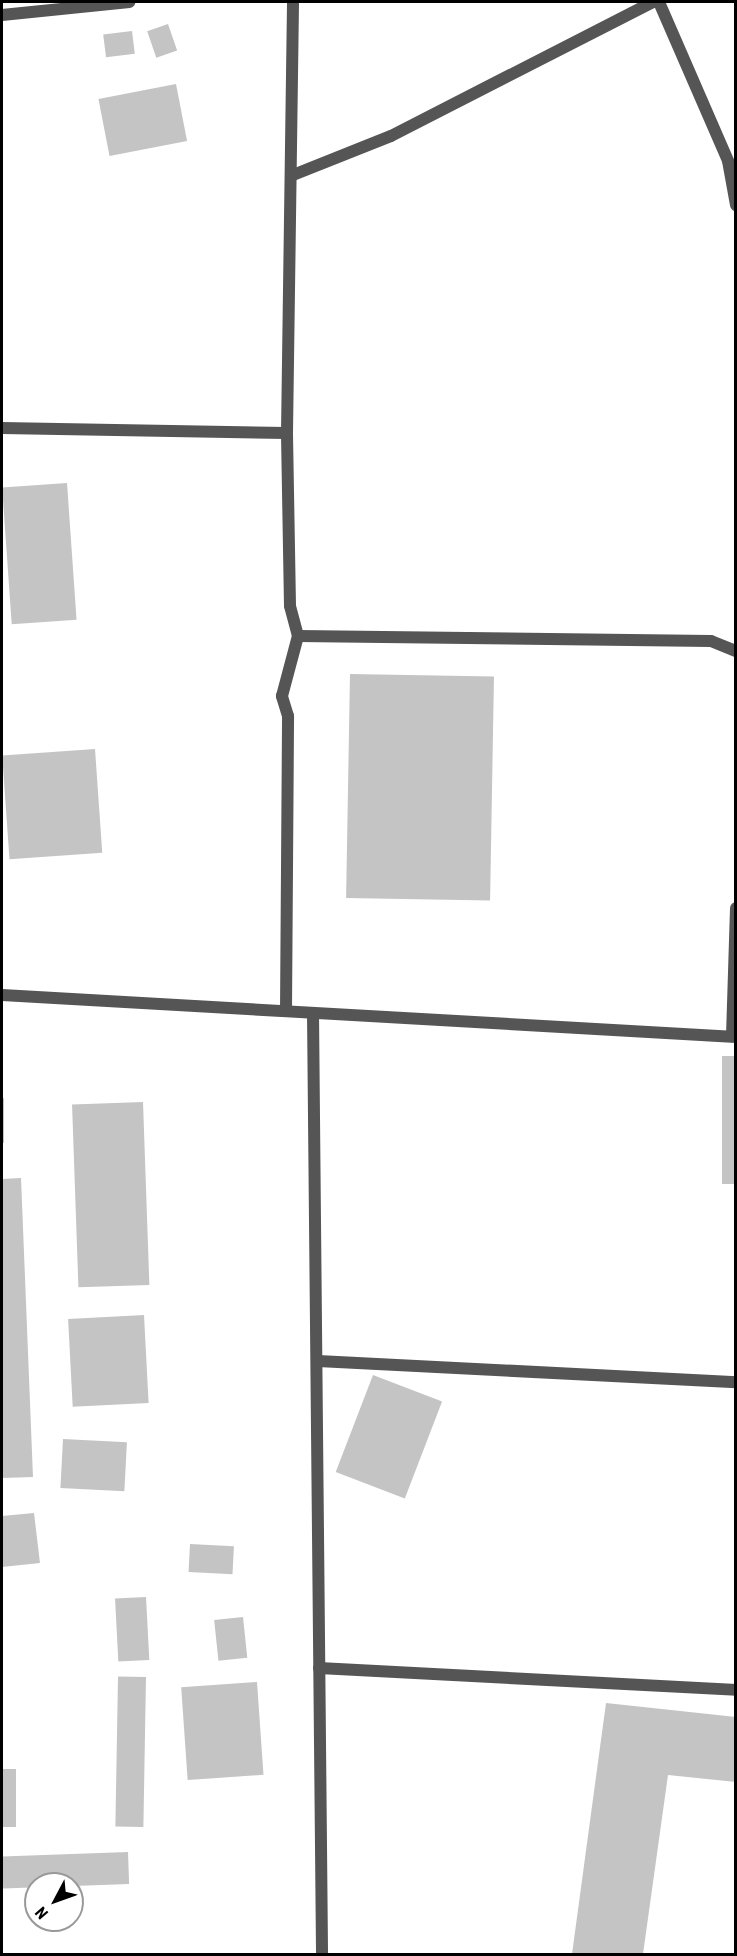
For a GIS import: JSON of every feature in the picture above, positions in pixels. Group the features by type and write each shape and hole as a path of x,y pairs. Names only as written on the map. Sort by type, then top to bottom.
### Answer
{"street":[{"path":"2,15 129,2"},
{"path":"286,1011 288,716 282,696 298,636 290,606 287,433 293,175 292,2"},
{"path":"293,175 391,136 653,2"},
{"path":"659,2 728,161 735,205"},
{"path":"2,428 287,433"},
{"path":"298,636 711,641 735,651"},
{"path":"2,995 734,1036 735,908"},
{"path":"313,1012 322,1954"},
{"path":"318,1361 735,1382"},
{"path":"319,1668 735,1690"}],"building":[{"path":"168,24 177,50 156,58 147,31"},
{"path":"132,31 135,54 106,57 103,35"},
{"path":"176,84 187,141 110,156 98,99"},
{"path":"67,483 77,620 12,624 2,488"},
{"path":"350,674 494,677 490,900 346,898"},
{"path":"95,749 102,853 9,859 2,755"},
{"path":"722,1056 736,1056 736,1184 722,1184"},
{"path":"2,1098 4,1098 4,1143 2,1143"},
{"path":"143,1102 149,1285 78,1287 72,1104"},
{"path":"21,1178 33,1477 2,1478 2,1179"},
{"path":"144,1315 149,1403 73,1407 68,1319"},
{"path":"373,1375 442,1402 405,1499 336,1472"},
{"path":"63,1439 127,1442 124,1491 60,1488"},
{"path":"34,1513 40,1563 2,1567 2,1516"},
{"path":"190,1544 234,1546 232,1574 189,1572"},
{"path":"146,1597 149,1660 118,1662 115,1599"},
{"path":"243,1617 247,1658 218,1661 214,1620"},
{"path":"118,1677 146,1677 143,1827 115,1826"},
{"path":"257,1682 263,1775 188,1780 181,1687"},
{"path":"606,1703 736,1717 736,1782 668,1775 643,1954 572,1954"},
{"path":"2,1769 16,1769 16,1827 2,1827"},
{"path":"128,1852 129,1884 84,1886 84,1872 24,1872 24,1888 3,1888 2,1856"}]}
